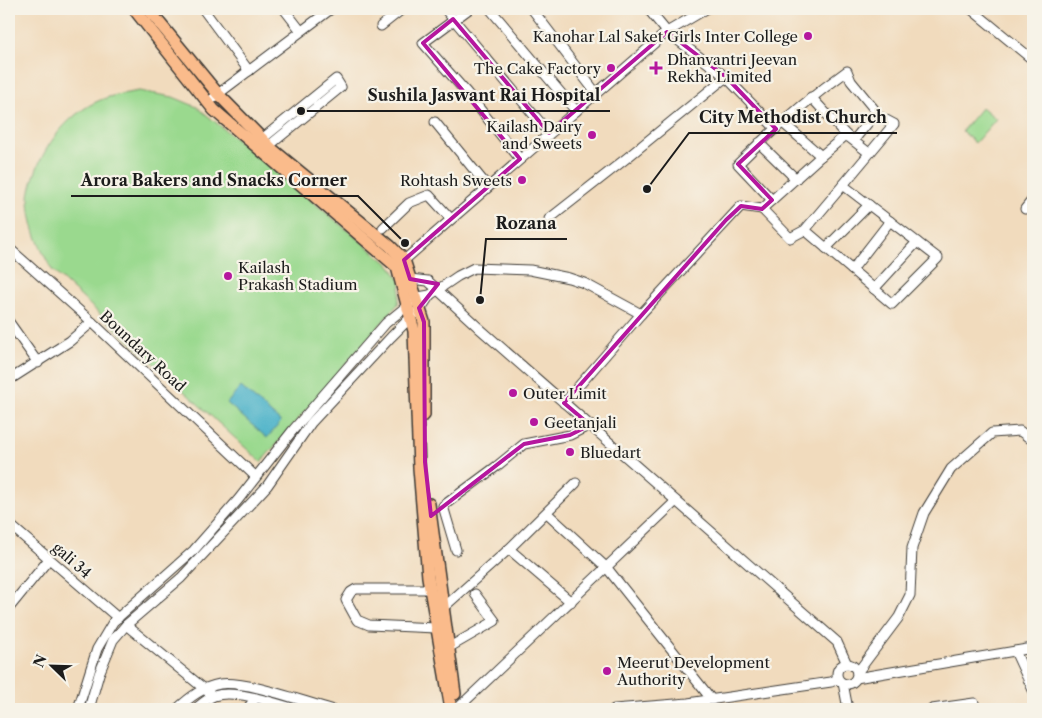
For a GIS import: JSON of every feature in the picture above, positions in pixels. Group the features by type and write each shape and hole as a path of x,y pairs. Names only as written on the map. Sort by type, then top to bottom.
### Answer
{"main road":[{"path":"134,9 208,103 264,146 349,218 390,246 410,279 414,304 410,318 414,331 419,468 430,589 451,709"},
{"path":"148,9 218,94 264,146"},
{"path":"400,263 414,304 424,322 425,462 457,709"}],"street":[{"path":"203,9 249,71"},
{"path":"284,9 301,31"},
{"path":"208,103 331,9"},
{"path":"381,26 400,11 397,9"},
{"path":"445,9 549,133"},
{"path":"469,9 423,44 467,93 520,159"},
{"path":"490,9 576,111"},
{"path":"532,9 596,93"},
{"path":"648,9 666,32 726,77 779,126 822,156"},
{"path":"400,263 666,32 706,9"},
{"path":"971,9 1033,60"},
{"path":"564,403 641,314 741,206 762,209 790,238 805,230 843,186 894,124 875,114 874,109 851,81 847,71 811,97 738,164 772,200"},
{"path":"549,219 726,77"},
{"path":"336,79 341,87 264,146 336,79"},
{"path":"811,97 850,138 869,153"},
{"path":"762,209 822,156 850,138 875,114"},
{"path":"435,122 488,187"},
{"path":"759,143 796,179"},
{"path":"805,230 892,304 938,258 843,186"},
{"path":"383,228 409,203 429,195 451,219"},
{"path":"1025,209 1033,199"},
{"path":"826,248 869,205"},
{"path":"852,270 890,221"},
{"path":"874,289 916,242"},
{"name":"Boundary Road","path":"9,248 92,322 255,476"},
{"path":"78,709 97,649 113,622 194,550 238,500 255,476 299,423 386,323 458,276 474,268 530,270 569,278 584,283 641,314"},
{"path":"410,279 428,281 434,292 479,328 837,642 846,664"},
{"path":"89,709 99,674 113,640 126,625 181,578 267,486 311,423 410,318"},
{"path":"9,322 38,362"},
{"path":"9,380 70,341 92,322"},
{"path":"431,516 524,444 570,434 590,425"},
{"path":"614,709 712,700 840,681 850,684 899,617 910,595 912,548 924,513 951,469 992,433 1020,431 1033,441"},
{"path":"443,608 509,549 576,484"},
{"path":"457,709 676,501"},
{"path":"443,506 456,550"},
{"path":"547,513 607,568 712,700"},
{"name":"gali 34","path":"9,524 118,618"},
{"path":"509,549 571,602"},
{"path":"9,608 49,559"},
{"path":"430,589 356,589 351,592 346,600 357,620 369,625 436,628"},
{"path":"448,648 495,621 475,594"},
{"path":"126,625 212,696"},
{"path":"856,676 1033,648"},
{"path":"1015,651 1033,690"},
{"path":"848,709 838,670 842,665 846,664 854,667 856,676"},
{"path":"177,709 193,695 221,684 266,690 331,709"},
{"path":"195,709 212,696 230,694 256,698 275,706 295,709"},
{"path":"247,709 256,698"},
{"path":"932,709 974,703 976,709"}],"highlighted area":[{"path":"453,19 549,133 667,32 726,77 776,129 738,164 772,200 762,209 741,206 726,220 564,403 590,425 570,435 524,444 431,516 425,462 424,322 419,308 438,284 410,279 404,260 520,159 423,43"}],"green space":[{"name":"Kailash Prakash Stadium","path":"139,91 173,97 197,107 391,266 401,282 398,304 261,462 52,270 36,235 29,208 29,194 37,169 51,142 71,119 95,102 112,96"},
{"path":"982,107 996,119 975,143 962,131"}],"water":[{"path":"241,387 281,422 267,438 227,403"}],"place":[{"name":"Kanohar Lal Saket Girls Inter College","path":"808,36"},
{"name":"The Cake Factory","path":"611,68"},
{"name":"Dhanvantri Jeevan Rekha Limited","path":"656,68"},
{"name":"Sushila Jaswant Rai Hospital","path":"301,111"},
{"name":"Kailash Dairy and Sweets","path":"592,135"},
{"name":"Rohtash Sweets","path":"522,180"},
{"name":"City Methodist Church","path":"647,189"},
{"name":"Arora Bakers and Snacks Corner","path":"405,243"},
{"name":"Kailash Prakash Stadium","path":"228,276"},
{"name":"Rozana","path":"480,300"},
{"name":"Outer Limit","path":"513,393"},
{"name":"Geetanjali","path":"534,422"},
{"name":"Bluedart","path":"570,452"},
{"name":"Meerut Development Authority","path":"607,671"}]}
